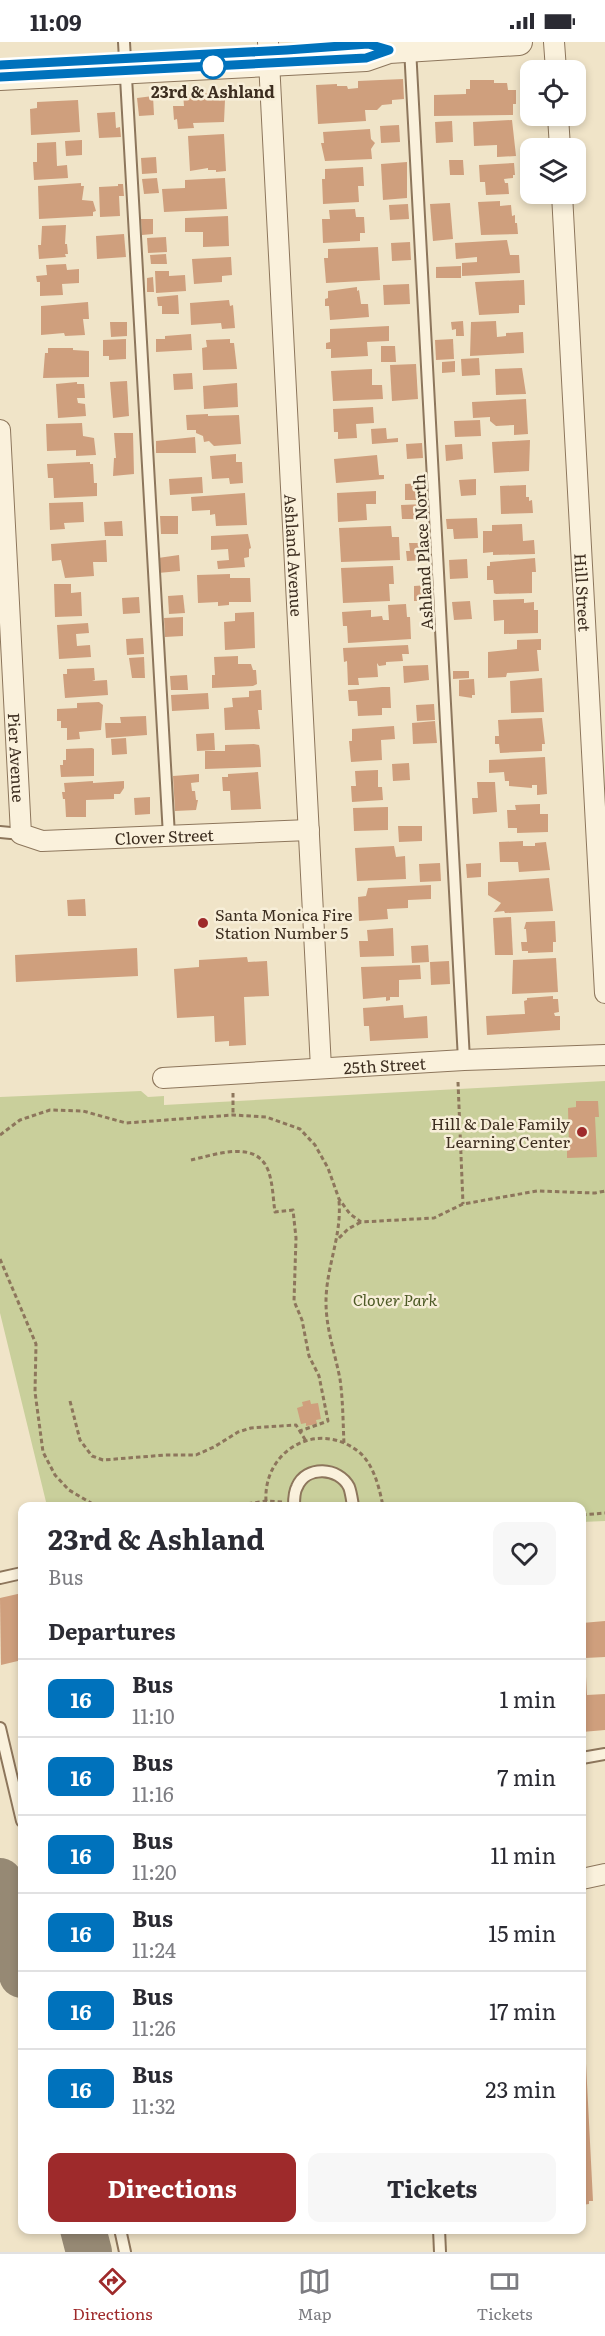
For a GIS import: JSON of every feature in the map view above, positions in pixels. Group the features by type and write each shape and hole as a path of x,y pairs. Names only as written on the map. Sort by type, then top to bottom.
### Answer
{"street":[{"path":"0,65 125,57 268,52 368,44 403,47 519,42"},
{"path":"554,42 555,60"},
{"name":"Ashland Avenue","path":"268,52 321,1068"},
{"path":"0,76 125,57"},
{"name":"Hill Street","path":"563,204 605,993"},
{"name":"Pier Avenue","path":"0,430 21,834"},
{"name":"Clover Street","path":"21,834 42,842 309,830"},
{"name":"25th Street","path":"163,1078 465,1060 605,1055"},
{"path":"586,1879 604,1878"}],"lane":[{"name":"Ashland Place North","path":"403,47 465,1060"},
{"path":"125,57 169,836"},
{"path":"0,832 21,834"},
{"path":"294,1502 297,1486 306,1475 319,1471 330,1472 341,1478 348,1486 352,1502"},
{"path":"0,1578 18,1574"},
{"path":"0,1728 18,1804"},
{"path":"586,1757 605,1754"},
{"path":"121,2234 125,2252"},
{"path":"439,2234 440,2252"}],"path":[{"path":"458,1082 463,1204"},
{"path":"233,1093 233,1115"},
{"path":"0,1135 20,1120 50,1110 83,1111 126,1123 233,1115 266,1117 300,1129 315,1145 328,1168 339,1199 337,1239 328,1277 327,1321 340,1380 344,1444"},
{"path":"191,1160 230,1151 251,1154 261,1160 268,1170 275,1212 293,1210 296,1238 294,1301 302,1320 309,1356 319,1376 328,1420 300,1431"},
{"path":"337,1239 348,1229 361,1222 434,1218 463,1204 537,1191 595,1193 605,1191"},
{"path":"339,1199 350,1214 361,1222"},
{"path":"0,1259 36,1344 35,1392 44,1452 55,1474 69,1490 89,1502"},
{"path":"70,1401 80,1440 92,1456 103,1460 195,1455 214,1448 238,1432 251,1428 296,1425 306,1441"},
{"path":"586,1515 605,1513"}],"green space":[{"name":"Clover Park","path":"605,1081 605,1521 586,1522 586,1502 46,1502 0,1313 0,1097 141,1091 148,1097 164,1096 164,1105"}],"building":[{"path":"403,79 404,99 392,100 392,104 382,105 377,110 365,110 366,121 318,124 316,85 337,84 337,86 347,86 348,89 358,88 358,81"},
{"path":"470,80 494,80 494,83 507,83 508,90 516,90 513,115 434,116 434,95 466,94 466,89 470,89"},
{"path":"222,93 222,100 225,100 224,122 193,123 194,128 178,129 177,119 174,120 173,106 184,106 183,94"},
{"path":"153,96 154,115 139,116 137,98"},
{"path":"78,100 80,132 31,135 30,109 37,108 37,102"},
{"path":"115,112 116,128 120,127 121,137 99,138 97,113"},
{"path":"512,120 516,156 497,157 497,145 474,146 473,122"},
{"path":"452,121 453,142 436,143 435,122"},
{"path":"399,125 400,142 381,143 380,126"},
{"path":"370,129 371,139 375,143 371,149 372,159 325,161 321,143 324,143 323,132"},
{"path":"224,134 226,171 216,172 208,168 190,171 188,136"},
{"path":"82,140 82,155 66,156 65,141"},
{"path":"56,142 57,166 67,165 68,178 34,180 33,162 37,162 37,143"},
{"path":"156,157 157,173 142,174 141,158"},
{"path":"449,160 463,160 464,175 450,175"},
{"path":"407,162 407,198 383,200 381,164"},
{"path":"514,163 515,175 513,178 504,179 505,183 508,183 509,194 486,195 485,182 480,182 479,165"},
{"path":"363,167 364,186 358,186 359,202 323,204 322,179 325,179 325,169"},
{"path":"157,178 159,193 144,194 142,179"},
{"path":"225,178 227,209 164,212 162,189 185,188 185,180"},
{"path":"81,183 81,186 84,186 82,200 93,201 96,211 93,212 93,216 39,219 38,186"},
{"path":"118,184 123,184 124,196 119,196 120,216 100,217 99,187 118,186"},
{"path":"500,201 500,206 511,205 518,234 481,235 478,202"},
{"path":"450,203 453,239 433,241 430,204"},
{"path":"408,204 409,219 390,220 389,205"},
{"path":"355,209 356,217 364,217 365,233 360,233 360,241 323,243 322,219 330,219 329,210"},
{"path":"228,216 229,246 203,247 203,232 185,232 185,218"},
{"path":"141,219 153,219 153,234 142,235"},
{"path":"66,225 65,244 67,244 68,254 65,254 66,257 39,259 38,245 41,245 42,226"},
{"path":"124,234 126,257 97,259 96,236"},
{"path":"166,237 167,252 148,253 147,238"},
{"path":"507,240 510,255 519,255 520,273 462,276 462,263 477,262 477,257 456,259 455,243"},
{"path":"410,242 411,260 392,261 391,243"},
{"path":"378,247 380,280 326,283 324,258 328,258 328,249"},
{"path":"166,254 167,264 151,264 150,255"},
{"path":"231,257 232,275 222,276 222,282 194,284 192,259"},
{"path":"66,264 67,270 79,269 79,283 62,284 63,295 40,296 40,282 37,282 36,276 47,275 46,265"},
{"path":"461,266 461,278 436,278 436,267"},
{"path":"155,271 169,271 169,276 185,275 186,291 156,293"},
{"path":"153,277 154,292 147,292 147,278"},
{"path":"524,280 525,305 519,305 519,313 479,315 475,282"},
{"path":"409,284 410,304 384,305 383,285"},
{"path":"357,287 361,304 368,304 369,317 330,320 329,306 325,306 328,291"},
{"path":"178,295 179,314 162,314 162,306 158,306 157,297"},
{"path":"229,300 230,306 233,305 235,328 222,329 221,323 191,325 190,303"},
{"path":"88,302 89,319 83,319 85,335 65,336 64,333 41,335 41,306"},
{"path":"463,321 464,336 456,336 456,329 452,330 451,322"},
{"path":"496,321 497,337 506,336 506,333 523,332 524,353 470,356 471,322"},
{"path":"110,322 127,322 127,336 111,337"},
{"path":"389,326 389,341 367,342 368,356 331,358 331,349 326,349 326,343 330,342 330,329"},
{"path":"191,334 192,350 156,352 156,339"},
{"path":"126,339 126,359 109,360 109,356 103,356 103,340"},
{"path":"230,339 230,343 234,343 237,369 203,370 202,348 207,347 206,340"},
{"path":"453,339 454,359 436,360 435,340"},
{"path":"381,346 395,346 396,362 381,362"},
{"path":"48,348 73,348 73,350 89,351 89,377 43,378 45,353 48,353"},
{"path":"479,358 480,375 462,376 461,359"},
{"path":"455,361 455,372 442,373 442,362"},
{"path":"416,364 418,399 392,401 390,365"},
{"path":"522,368 526,394 496,395 495,369"},
{"path":"372,369 372,385 382,385 383,399 333,401 331,371"},
{"path":"192,373 193,389 174,390 173,374"},
{"path":"127,381 129,416 113,418 110,382"},
{"path":"77,382 77,384 84,384 85,398 77,398 78,403 85,404 86,416 58,418 56,384"},
{"path":"237,383 238,407 204,409 203,386"},
{"path":"526,399 528,434 514,435 514,425 496,426 490,421 490,417 473,418 472,402"},
{"path":"373,407 374,423 356,424 357,438 338,439 338,432 334,432 333,409"},
{"path":"208,414 208,416 239,415 241,444 214,446 209,441 204,442 203,436 196,433 196,430 187,430 186,415"},
{"path":"480,420 481,436 455,437 454,421"},
{"path":"82,423 83,436 94,438 96,455 76,456 76,450 47,451 46,424"},
{"path":"386,428 387,439 398,438 398,442 372,444 371,429"},
{"path":"114,433 133,433 134,474 113,476 114,458 116,458"},
{"path":"195,437 196,453 156,453 156,441"},
{"path":"530,440 529,471 494,473 492,442"},
{"path":"422,443 423,458 407,459 406,444"},
{"path":"462,444 463,459 446,461 445,445"},
{"path":"236,454 236,462 242,462 243,483 230,484 229,478 212,479 210,456"},
{"path":"377,455 379,475 384,475 384,479 336,483 334,459"},
{"path":"90,462 93,464 94,483 97,483 97,496 54,498 53,478 48,478 47,464"},
{"path":"202,477 203,493 170,495 169,479"},
{"path":"476,479 476,495 461,496 459,480"},
{"path":"422,483 423,500 405,500 405,484"},
{"path":"526,485 526,497 529,497 529,501 532,500 533,513 501,514 500,486"},
{"path":"376,491 376,504 366,504 367,520 338,522 337,493"},
{"path":"245,493 247,525 216,526 215,514 210,515 210,510 192,511 191,497"},
{"path":"83,502 84,522 64,523 65,529 50,530 49,503"},
{"path":"425,504 424,519 402,519 401,505"},
{"path":"160,516 178,516 178,534 161,534"},
{"path":"477,518 478,538 454,539 453,529 447,529 446,519"},
{"path":"122,521 123,536 105,536 104,522"},
{"path":"522,524 523,541 534,540 535,554 493,555 493,552 483,553 483,531 492,531 492,525"},
{"path":"391,526 392,537 399,537 400,560 341,562 339,528"},
{"path":"248,534 251,548 249,557 244,558 245,567 218,569 217,561 229,560 228,549 211,550 211,536"},
{"path":"106,540 107,562 93,562 94,576 65,578 61,560 52,561 51,544"},
{"path":"409,543 426,543 427,560 407,561 406,551 410,551"},
{"path":"179,555 180,571 158,573 158,558"},
{"path":"535,558 536,572 532,572 532,593 494,593 493,580 487,580 487,566 490,566 490,562"},
{"path":"467,559 468,578 450,579 449,560"},
{"path":"393,566 394,584 389,584 390,601 343,603 341,568"},
{"path":"230,574 230,578 250,578 251,602 229,602 229,605 218,606 218,602 198,603 197,575"},
{"path":"54,584 71,584 71,593 81,592 82,616 55,617"},
{"path":"429,585 429,601 414,601 414,586"},
{"path":"183,595 185,613 169,614 168,596"},
{"path":"139,597 140,613 123,614 122,598"},
{"path":"524,599 524,603 534,602 534,610 538,610 538,633 504,634 504,620 494,621 493,600"},
{"path":"470,601 472,619 454,620 452,602"},
{"path":"406,604 407,617 410,617 411,639 348,643 347,626 343,626 342,612 371,610 371,617 382,616 383,620 389,620 388,605"},
{"path":"254,612 255,648 225,650 224,622 235,621 235,613"},
{"path":"183,617 183,636 165,637 164,618"},
{"path":"88,623 89,633 76,634 77,646 90,645 91,657 59,659 57,625"},
{"path":"143,638 144,654 127,655 126,639"},
{"path":"541,639 541,650 537,650 539,671 507,673 506,677 488,678 488,652 517,649 517,640"},
{"path":"408,645 409,654 402,654 403,661 386,662 386,665 379,666 377,663 378,677 358,678 359,685 348,685 347,661 344,662 343,648"},
{"path":"238,656 238,664 251,664 253,670 256,670 257,684 212,688 212,675 215,675 214,657"},
{"path":"144,657 145,678 132,678 129,658"},
{"path":"428,665 429,680 404,683 403,666"},
{"path":"94,668 95,680 92,681 107,680 108,695 65,698 63,674 67,674 67,669"},
{"path":"453,671 469,671 469,678 453,679"},
{"path":"187,675 188,690 171,690 170,676"},
{"path":"542,678 544,712 511,713 510,681"},
{"path":"474,679 475,695 472,695 472,698 459,696 459,680"},
{"path":"390,687 391,708 382,708 382,715 358,716 357,701 349,701 348,690"},
{"path":"261,690 262,710 258,710 260,729 225,730 224,708 233,707 232,698 249,697 249,691"},
{"path":"208,693 209,709 172,711 171,695"},
{"path":"99,702 103,705 101,730 79,732 80,739 67,740 67,728 61,728 61,721 57,721 57,709 77,708 77,703"},
{"path":"434,704 435,720 417,721 416,705"},
{"path":"146,716 147,735 106,738 105,723 121,723 120,717"},
{"path":"542,718 545,744 542,744 542,751 500,753 499,744 495,744 495,736 499,736 498,720"},
{"path":"435,721 437,743 413,744 412,723"},
{"path":"394,726 395,739 381,740 382,760 351,762 349,741 352,741 352,729"},
{"path":"214,733 215,750 197,751 196,734"},
{"path":"126,738 127,754 112,755 111,739"},
{"path":"225,745 259,745 261,767 205,769 205,751 225,751"},
{"path":"66,749 94,749 94,776 61,777 60,765 63,765 63,760 66,760"},
{"path":"545,757 547,794 537,795 537,785 532,785 532,788 509,786 509,781 505,781 504,772 489,773 489,760"},
{"path":"409,763 410,780 393,781 392,764"},
{"path":"378,770 378,787 382,787 383,800 352,802 351,786 356,786 355,771"},
{"path":"258,772 261,809 231,810 230,791 223,791 222,777 228,777 228,774"},
{"path":"199,774 199,782 191,783 192,791 195,791 196,800 198,800 196,810 175,811 173,776"},
{"path":"93,781 93,783 124,781 124,788 120,794 114,794 114,799 86,800 86,817 66,817 65,799 63,799 62,792 65,792 64,783"},
{"path":"477,782 495,782 497,812 473,814 472,798 478,798"},
{"path":"150,797 150,814 135,815 134,798"},
{"path":"540,804 540,814 548,814 548,832 517,833 517,828 508,828 507,810 516,810 515,805"},
{"path":"388,807 388,830 354,831 353,808"},
{"path":"398,826 422,826 422,841 399,842"},
{"path":"523,841 523,846 535,846 535,843 546,842 550,870 519,872 518,862 500,862 499,842"},
{"path":"394,846 396,857 405,856 406,879 357,881 355,848"},
{"path":"440,863 441,881 420,882 419,864"},
{"path":"481,863 481,877 467,878 466,864"},
{"path":"549,878 553,911 494,912 501,903 488,895 488,882"},
{"path":"431,885 431,899 408,900 408,908 387,909 388,919 359,921 358,897 366,896 368,888"},
{"path":"85,899 86,916 68,916 67,900"},
{"path":"511,917 513,955 495,955 493,918"},
{"path":"555,921 556,942 553,942 553,952 528,953 528,951 522,951 521,942 527,942 526,929 524,929 526,922"},
{"path":"393,928 394,956 360,957 359,941 368,941 367,930"},
{"path":"428,945 429,962 412,963 411,946"},
{"path":"137,948 138,976 16,982 15,955"},
{"path":"247,957 248,962 267,961 269,996 244,997 246,1045 229,1046 229,1041 215,1042 214,1016 177,1018 174,969 199,967 199,960"},
{"path":"556,958 558,992 512,994 513,960"},
{"path":"449,961 450,984 431,985 430,962"},
{"path":"420,965 421,979 399,980 399,997 390,997 390,1000 386,1001 386,997 363,999 361,967"},
{"path":"553,996 553,999 558,999 559,1012 554,1013 555,1016 560,1016 560,1030 487,1035 486,1016 525,1014 524,1001 527,998"},
{"path":"403,1005 404,1018 427,1016 428,1038 370,1041 369,1026 364,1026 363,1008"},
{"name":"Hill & Dale Family Learning Center","path":"576,1101 598,1101 599,1117 595,1117 597,1157 567,1158 568,1108 576,1107"},
{"path":"310,1400 311,1404 318,1403 321,1419 316,1420 317,1424 306,1426 306,1423 301,1424 297,1408 303,1406 302,1402"},
{"path":"18,1594 18,1661 1,1665 0,1598"},
{"path":"605,1621 605,1657 586,1658 586,1623"},
{"path":"586,1676 587,1695 605,1694 605,1730 586,1732"},
{"path":"586,2064 593,2201 589,2201 589,2204 586,2204"}],"taxiway":[{"path":"0,1881 18,1958"},
{"path":"84,2234 89,2252"}],"bus line":[{"name":"16","path":"0,65 299,50 317,46 368,44 389,50 366,58 0,77"}],"place":[{"name":"23rd & Ashland","path":"213,66"},
{"name":"Santa Monica Fire Station Number 5","path":"203,923"},
{"name":"Hill & Dale Family Learning Center","path":"582,1132"}]}
